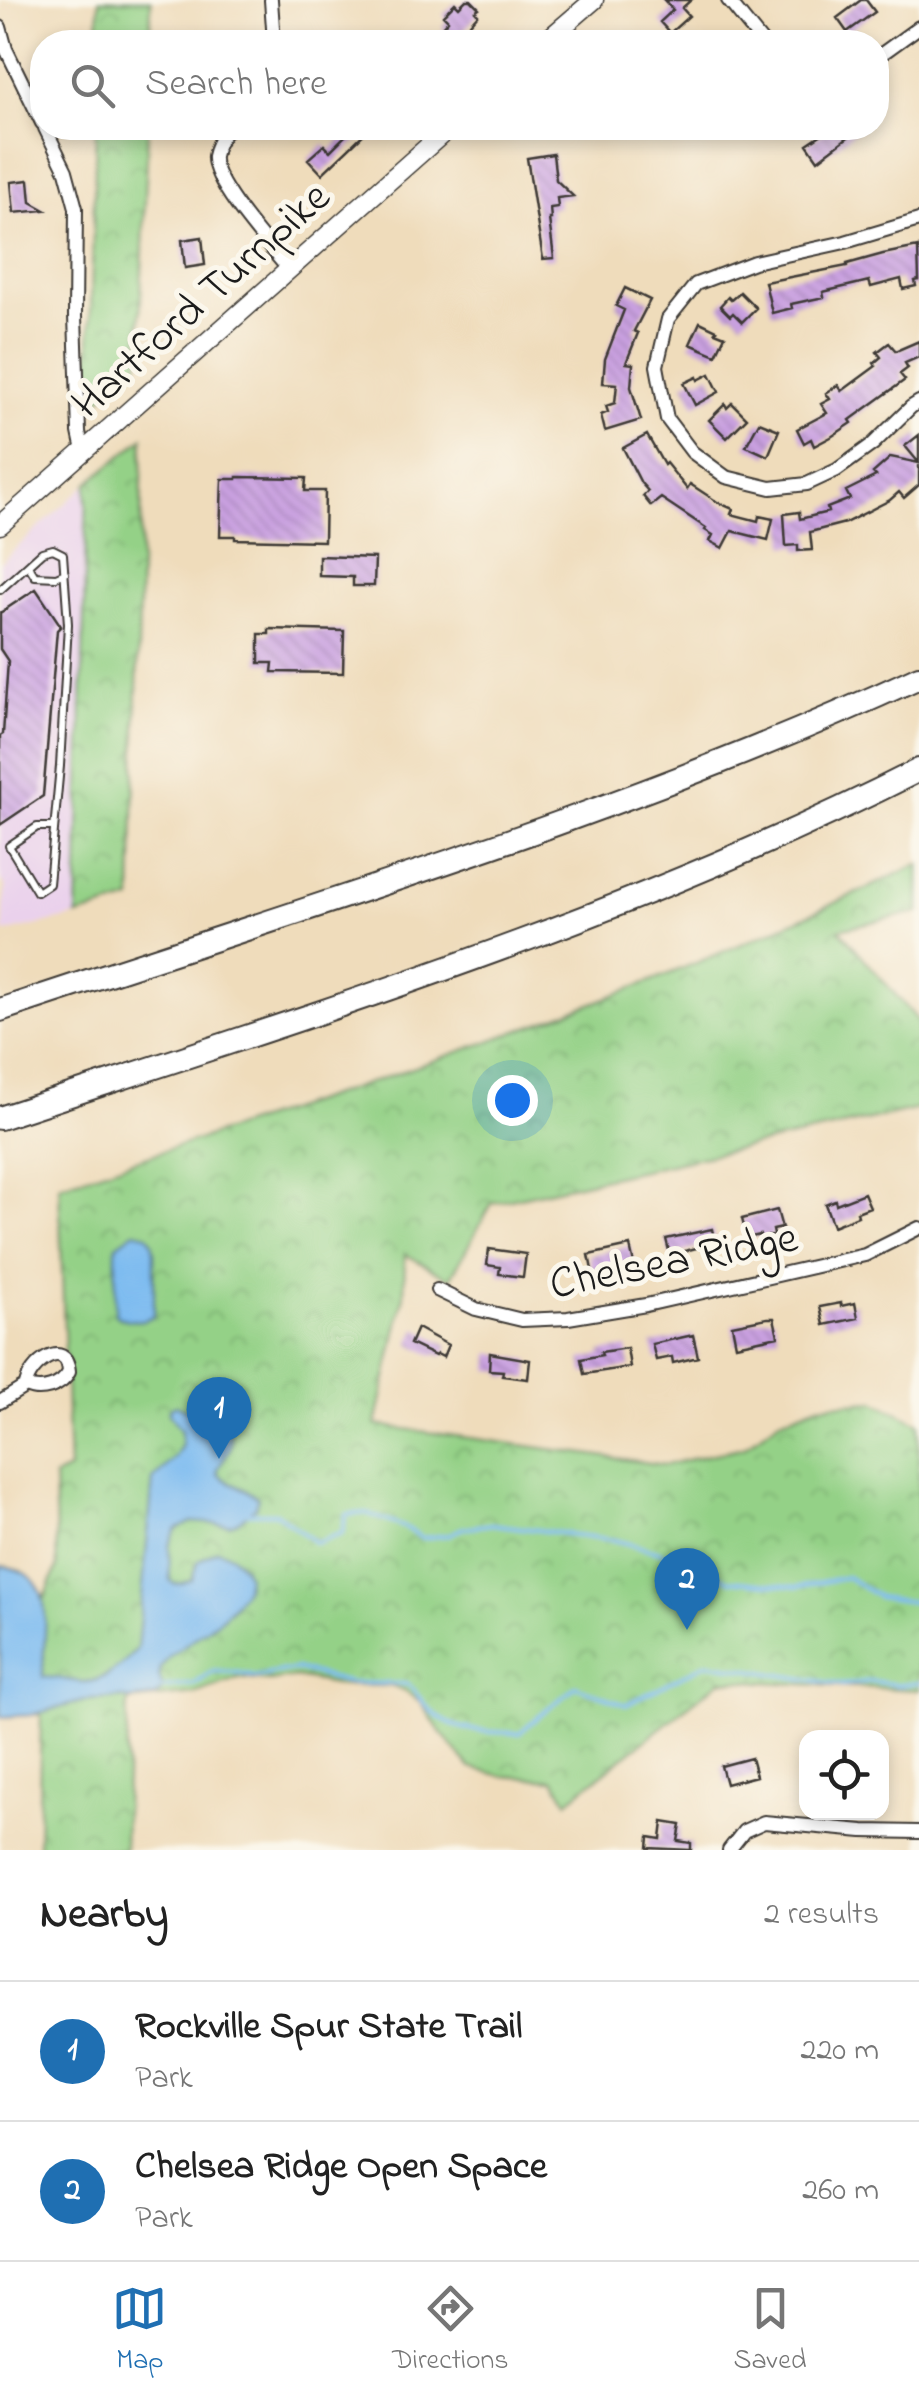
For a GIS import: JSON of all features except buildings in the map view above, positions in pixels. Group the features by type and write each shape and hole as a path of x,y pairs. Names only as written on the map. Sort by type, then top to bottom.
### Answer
{"highway":[{"path":"0,1010 541,828 732,756 919,676"},
{"path":"0,1118 580,921 771,841 919,770"}],"main road":[{"path":"559,30 594,0"},
{"name":"Hartford Turnpike","path":"0,525 435,140"}],"street":[{"path":"272,0 273,30"},
{"path":"728,0 752,30"},
{"path":"0,27 6,49 30,97"},
{"path":"889,49 919,27"},
{"path":"51,140 66,171 76,208 74,316 83,451"},
{"path":"220,140 214,158 220,178 289,270"},
{"path":"919,220 845,242 754,262 696,284 668,319 657,366 667,419 692,452 726,477 771,488 808,484 837,470 919,402"},
{"name":"Chelsea Ridge","path":"437,1290 476,1308 522,1320 568,1318 646,1305 866,1255 919,1228"},
{"path":"0,1402 26,1386"},
{"path":"730,1850 744,1831 764,1822 919,1832"}],"lane":[{"path":"0,590 42,552 53,549 63,554 68,624 54,827 48,884 37,892 8,846 37,826 54,827"},
{"path":"28,565 34,576 64,574"}],"shaded area":[{"path":"87,484 77,916 3,933 0,563"}],"green space":[{"path":"99,0 151,0 150,30 98,30"},
{"path":"96,140 147,140 138,365 88,410"},
{"path":"143,438 132,900 77,916 87,484"},
{"path":"919,864 919,912 839,929 919,1022 919,1109 492,1203 450,1279 405,1254 404,1295 376,1425 665,1465 744,1447 780,1420 819,1405 874,1401 919,1423 919,1690 721,1680 568,1801 554,1780 503,1776 470,1768 421,1702 391,1686 340,1685 296,1677 270,1681 238,1678 195,1694 128,1701 124,1850 38,1850 41,1714 0,1717 0,1566 28,1575 45,1598 57,1567 54,1477 69,1470 59,1185 406,1070 612,996 767,933"}],"water":[{"path":"135,1232 148,1235 152,1242 154,1315 134,1320 115,1314 116,1249"},
{"path":"176,1405 188,1411 211,1412 227,1424 230,1448 218,1474 258,1498 256,1507 230,1525 192,1522 176,1530 169,1546 170,1580 174,1584 192,1579 197,1562 217,1550 231,1555 243,1567 247,1575 245,1589 224,1616 170,1656 161,1667 163,1688 156,1697 89,1700 31,1715 0,1717 0,1566 20,1571 41,1592 45,1624 43,1677 83,1682 99,1679 137,1649 153,1480 182,1445 181,1431 169,1413"}],"waterway":[{"path":"248,1513 276,1513 316,1543 342,1533 346,1515 366,1513 423,1538 492,1524 614,1540 660,1552 730,1580 797,1587 847,1577 878,1597 919,1603"},
{"path":"162,1688 195,1684 214,1671 254,1677 296,1669 350,1683 408,1684 432,1712 450,1724 478,1731 519,1733 576,1686 626,1705 707,1663 843,1685 872,1681 919,1683"}],"place":[{"name":"Rockville Spur State Trail","path":"219,1459"},
{"name":"Chelsea Ridge Open Space","path":"687,1630"}]}
